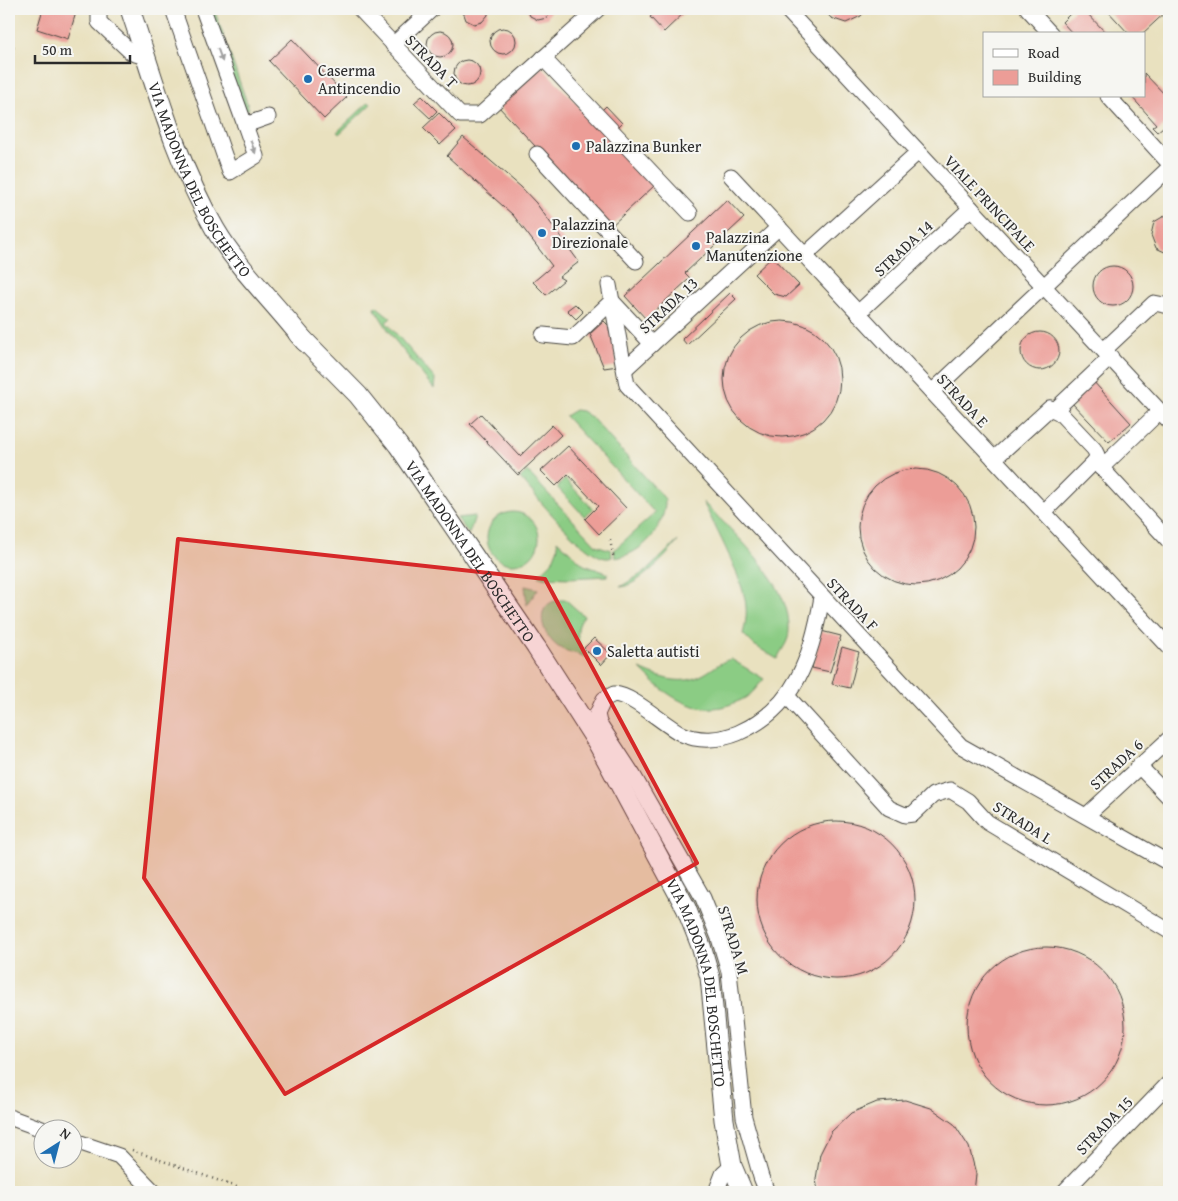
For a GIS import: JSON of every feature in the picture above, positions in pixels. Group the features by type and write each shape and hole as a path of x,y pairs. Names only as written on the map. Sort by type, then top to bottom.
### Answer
{"main road":[{"name":"VIA MADONNA DEL BOSCHETTO","path":"130,9 173,141 199,200 229,250 298,334 382,443 583,740 618,785 686,908 701,946 710,978 724,1120 732,1166 743,1192"}],"lane":[{"path":"99,9 99,22 132,53 146,57"},
{"path":"173,9 230,172 256,156 203,9"},
{"name":"STRADA T","path":"360,9 460,115 480,115 543,58"},
{"path":"393,45 432,9"},
{"path":"598,9 543,58 690,213"},
{"name":"VIALE PRINCIPALE","path":"786,9 1165,416"},
{"path":"1028,9 1049,32"},
{"path":"1110,98 1169,163"},
{"path":"244,125 268,117"},
{"path":"805,255 918,152"},
{"path":"537,154 636,261"},
{"path":"932,392 1169,168"},
{"name":"STRADA E","path":"731,176 1169,647"},
{"name":"STRADA 14","path":"858,313 971,208"},
{"name":"STRADA 13","path":"625,369 779,227"},
{"name":"STRADA F","path":"609,285 627,385 962,746 1169,863"},
{"path":"543,335 573,338 612,301 652,344"},
{"path":"1056,409 1154,303 1169,306"},
{"path":"994,459 1047,409 1056,409 1094,449 1098,464 1169,541"},
{"path":"1044,512 1098,464 1165,416"},
{"path":"787,696 811,648 822,597"},
{"name":"STRADA M","path":"767,1192 760,1177 744,1117 729,971 719,938 698,890 633,775 599,722 597,714 599,706 609,695 619,694 684,735 708,740 730,736 754,726 775,711 787,696"},
{"name":"STRADA L","path":"787,696 889,808 896,813 913,814 933,795 950,790 968,801 987,822 1169,930"},
{"name":"STRADA 6","path":"1086,816 1169,739"},
{"path":"1139,766 1169,798"},
{"name":"STRADA 15","path":"1064,1192 1169,1083"},
{"path":"9,1117 32,1125"},
{"path":"82,1143 119,1156 154,1192"},
{"path":"716,1192 723,1174 732,1166"}],"path":[{"path":"610,540 614,559"},
{"path":"129,1149 251,1192"}],"highlighted area":[{"path":"178,539 545,579 697,863 285,1094 144,878"}],"green space":[{"path":"207,9 214,9 249,109 243,111"},
{"path":"369,102 371,104 339,134 337,132"},
{"path":"376,306 391,318 386,322 435,379 434,389 394,339 375,309"},
{"path":"575,410 582,411 591,417 665,499 662,519 651,538 635,551 625,555 615,558 614,550 655,513 565,416"},
{"path":"527,471 596,545 611,550 612,557 603,557 591,551 564,527 520,478"},
{"path":"565,479 593,509 585,517 557,487"},
{"path":"703,502 731,529 761,563 783,600 788,619 788,638 777,659 754,645 743,634 746,610 741,584 729,554"},
{"path":"508,512 518,512 532,519 539,533 539,543 532,557 518,564 508,564 498,560 491,553 487,543 487,533 491,523 498,516"},
{"path":"475,516 469,534 457,518"},
{"path":"557,540 584,565 607,573 607,576 569,578 542,577 539,575 552,562 558,547"},
{"path":"678,541 668,554 643,576 627,586 620,587 646,571"},
{"path":"525,586 538,589 527,605"},
{"path":"566,600 584,616 578,628 578,639 590,660 561,649 551,640 546,632 542,617 544,610 548,604"},
{"path":"731,659 764,679 746,697 720,707 707,708 682,702 660,688 640,669 669,679 685,680 700,676"}],"building":[{"path":"43,9 77,9 68,39 37,29"},
{"path":"462,9 488,9 488,15 482,22 474,24 466,20"},
{"path":"527,9 552,9 547,18 538,20 530,16"},
{"path":"659,9 688,9 664,32 650,17"},
{"path":"823,9 866,9 861,16 846,23 831,18"},
{"path":"1075,9 1083,9 1105,32 1071,32 1062,22"},
{"path":"1106,9 1169,9 1144,32 1127,32"},
{"path":"503,28 512,32 516,41 512,50 503,54 494,50 490,41 494,32"},
{"path":"440,31 449,35 453,44 449,53 440,57 431,53 427,44 431,35"},
{"name":"Caserma Antincendio","path":"292,39 347,97 324,119 269,61"},
{"path":"9,45 14,47 11,58 9,58"},
{"path":"467,60 476,64 480,73 476,82 467,86 458,82 454,73 458,64"},
{"name":"Palazzina Bunker","path":"542,67 654,186 610,227 498,106"},
{"path":"1146,75 1169,99 1169,122 1157,132 1152,127 1156,124 1133,98 1146,98"},
{"path":"422,96 437,111 430,118 414,103"},
{"path":"606,106 622,123 615,130 599,113"},
{"path":"439,113 456,130 440,145 423,128"},
{"name":"Palazzina Direzionale","path":"463,137 521,187 536,203 579,262 559,277 564,280 546,295 533,282 552,266 513,215 447,156"},
{"name":"Palazzina Manutenzione","path":"727,200 744,218 685,273 690,278 646,319 625,296"},
{"path":"1169,215 1169,254 1156,248 1151,235 1154,222"},
{"path":"772,257 799,285 786,297 774,294 754,274"},
{"path":"1109,266 1117,266 1124,269 1130,275 1133,286 1130,297 1124,303 1117,306 1109,306 1102,303 1096,297 1093,290 1093,282 1096,275 1102,269"},
{"path":"730,293 736,299 687,345 682,339"},
{"path":"575,304 583,312 576,319 567,310"},
{"path":"604,321 611,328 618,366 604,368 590,334"},
{"path":"782,321 804,325 823,338 836,357 840,379 836,401 823,420 804,433 782,437 760,433 741,420 728,401 724,379 728,357 741,338 760,325"},
{"path":"1040,332 1054,337 1059,351 1054,365 1040,370 1026,365 1021,351 1026,337"},
{"path":"1092,380 1131,423 1109,442 1070,401"},
{"path":"481,414 520,456 552,425 561,435 518,475 470,424"},
{"path":"568,446 626,508 599,534 585,519 598,506 568,474 556,486 541,471"},
{"path":"916,469 938,473 957,486 970,505 974,527 970,549 957,568 938,581 916,585 894,581 875,568 862,549 858,527 862,505 875,486 894,473"},
{"path":"821,631 841,636 830,672 812,668"},
{"name":"Saletta autisti","path":"594,638 611,654 601,665 584,648"},
{"path":"842,647 859,652 850,688 832,684"},
{"path":"844,821 859,824 873,830 892,844 902,856 912,877 915,900 912,923 902,944 892,956 880,966 859,976 844,979 828,979 813,976 792,966 770,944 758,915 757,892 760,877 770,856 792,834 821,822"},
{"path":"1054,947 1069,950 1083,956 1102,970 1112,982 1122,1003 1125,1026 1122,1049 1112,1070 1102,1082 1090,1092 1069,1102 1054,1105 1038,1105 1023,1102 1002,1092 980,1070 968,1041 967,1018 970,1003 980,982 1002,960 1031,948"},
{"path":"905,1100 931,1108 954,1124 969,1147 976,1174 974,1192 818,1192 816,1179 820,1154 831,1132 851,1113 877,1102"}],"place":[{"name":"Caserma Antincendio","path":"308,79"},
{"name":"Palazzina Bunker","path":"576,146"},
{"name":"Palazzina Direzionale","path":"542,233"},
{"name":"Palazzina Manutenzione","path":"696,246"},
{"name":"Saletta autisti","path":"597,651"}]}
